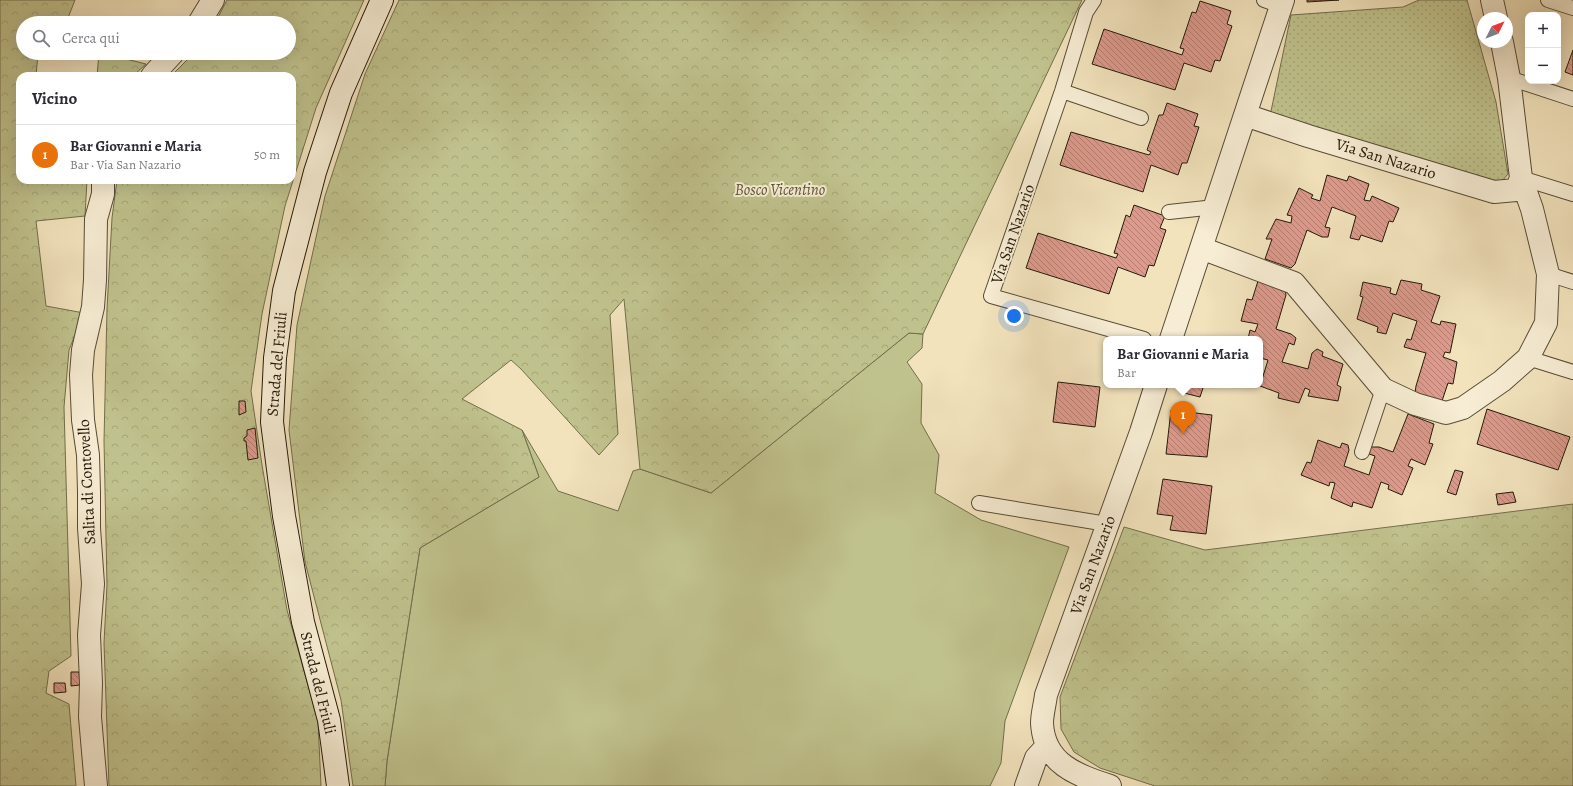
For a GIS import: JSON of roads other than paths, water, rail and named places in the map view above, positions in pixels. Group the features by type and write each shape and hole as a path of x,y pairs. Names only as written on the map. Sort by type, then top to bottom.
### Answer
{"street":[{"path":"203,16 212,0"},
{"name":"Strada del Friuli","path":"338,786 329,720 303,622 284,516 272,422 275,358 284,291 315,172 341,93 382,0"},
{"path":"1492,0 1495,12"},
{"path":"1172,336 1245,115 1276,2"},
{"path":"1201,248 1294,282 1383,389 1415,404 1446,413 1463,408 1502,381 1528,358 1546,323 1548,274 1532,210 1521,178 1509,78 1503,48"},
{"path":"156,72 167,60"},
{"name":"Via San Nazario","path":"1245,115 1308,136 1494,192 1516,190 1521,178"},
{"name":"Salita di Contovello","path":"96,786 90,717 91,683 89,635 93,584 89,528 88,456 83,420 81,375 83,350 93,307 96,219 103,194 102,184"},
{"name":"Via San Nazario","path":"1047,746 1042,723 1046,695 1155,388"},
{"path":"1026,786 1036,758 1047,746 1062,765 1083,777 1110,786"}],"lane":[{"name":"Via San Nazario","path":"1094,0 1086,12 1062,91 991,296 1133,336"},
{"path":"1548,0 1573,8"},
{"path":"1509,78 1573,99"},
{"path":"1062,91 1141,118"},
{"path":"1521,178 1573,194"},
{"path":"1169,212 1215,208"},
{"path":"1548,274 1573,282"},
{"path":"1528,358 1573,372"},
{"path":"1362,452 1383,389"},
{"path":"979,503 1107,524"}],"place":[{"name":"Bar Giovanni e Maria","path":"1183,434"}],"park label":[{"name":"Bosco Vicentino","path":"780,190"}]}
